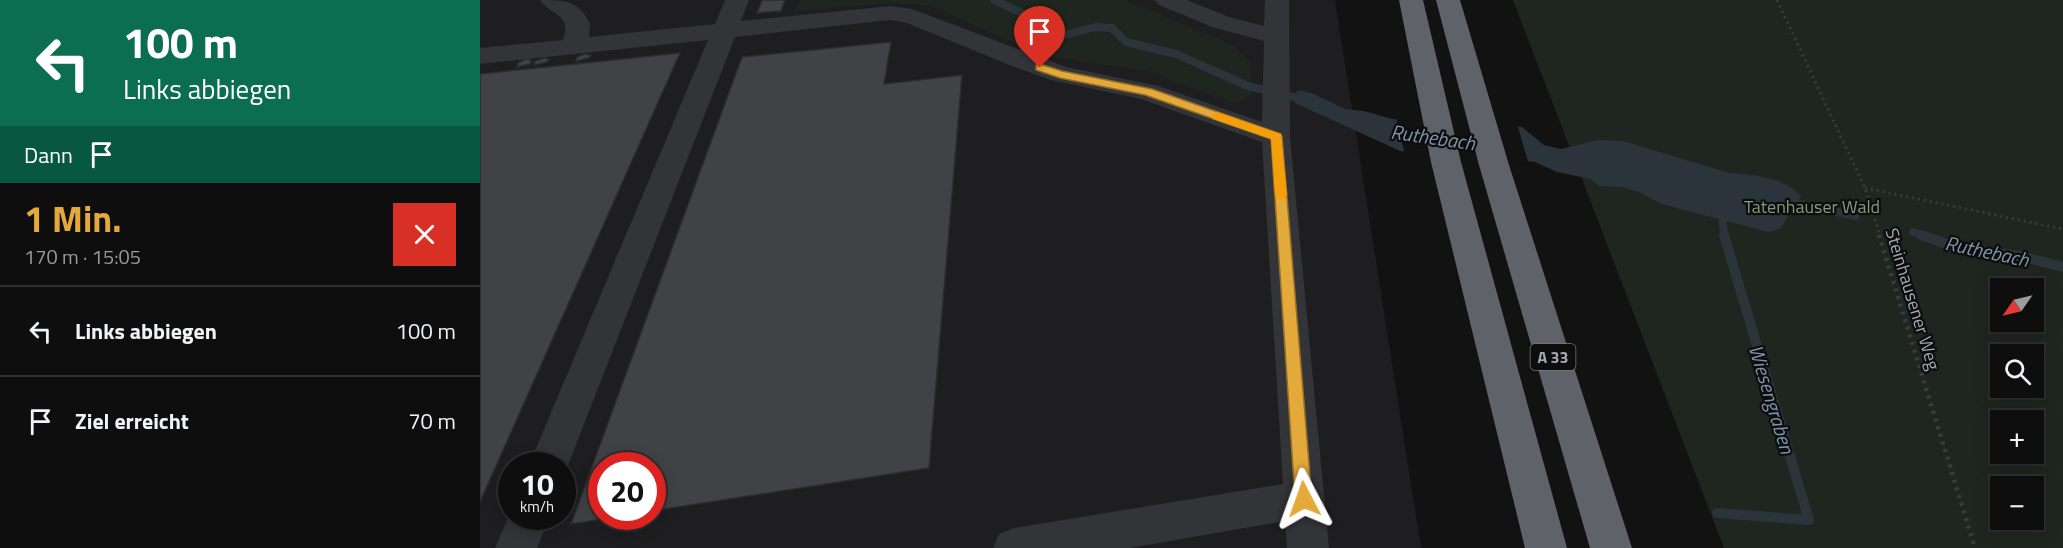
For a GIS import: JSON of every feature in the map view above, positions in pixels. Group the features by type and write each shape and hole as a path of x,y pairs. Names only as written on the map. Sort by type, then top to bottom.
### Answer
{"highway":[{"path":"1411,0 1446,162 1546,548"},
{"name":"A 33","path":"1448,0 1494,165 1611,548"}],"lane":[{"path":"561,5 594,0"},
{"path":"554,452 737,0"},
{"path":"1167,0 1237,28 1255,33 1277,34"},
{"path":"1277,0 1276,137 1308,548"},
{"path":"561,5 578,22 580,32 573,46"},
{"path":"480,56 890,13 912,16 1021,61 1060,74 1148,92 1276,137"},
{"path":"1014,548 1304,499"},
{"path":"516,548 523,530"}],"path":[{"name":"Steinhausener Weg","path":"1777,0 1865,188 1975,548"},
{"path":"1865,188 2063,229"}],"shaded area":[{"path":"480,0 1335,0 1421,548 480,548"}],"green space":[{"path":"799,0 1125,0 1233,45 1250,62 1252,95 1238,103 1229,102 1147,71 1045,56 931,6 880,4 794,12"},
{"name":"Tatenhauser Wald","path":"1513,0 2063,0 2063,548 1724,548"}],"water":[{"path":"1300,90 1345,109 1364,111 1392,119 1522,127 1544,145 1561,149 1598,140 1623,141 1729,173 1776,180 1794,189 1801,196 1780,229 1768,232 1662,204 1639,192 1621,187 1599,186 1591,179 1557,172 1535,162 1400,151 1295,103 1291,95"}],"pier":[{"path":"1396,117 1517,124 1529,165 1405,155"}],"building":[{"path":"762,0 785,0 781,11 757,13"},
{"path":"891,42 884,84 962,75 929,468 666,509 666,452 597,452 742,57"},
{"path":"680,53 502,452 498,452 498,462 480,502 480,74"},
{"path":"585,54 591,55 589,58 576,61 577,57"},
{"path":"526,59 532,61 530,64 517,67 518,63"},
{"path":"549,59 547,62 534,65 535,61"},
{"path":"588,478 588,521 576,523 576,510"}],"waterway":[{"name":"Ruthebach","path":"994,0 1033,18 1056,34 1065,35 1095,27 1112,28 1126,42 1176,54 1248,86 1302,99"},
{"name":"Ruthebach","path":"1786,201 1856,216"},
{"name":"Wiesengraben","path":"1722,210 1724,236"},
{"name":"Ruthebach","path":"1913,232 1925,236"},
{"name":"Wiesengraben","path":"1717,513 1809,520 1724,235"},
{"name":"Ruthebach","path":"1921,235 1958,248 2020,256 2063,267"}],"slow traffic":[{"path":"1217,116 1276,137 1281,195"}],"route":[{"path":"1040,68 1148,92 1276,137 1304,499"}]}
